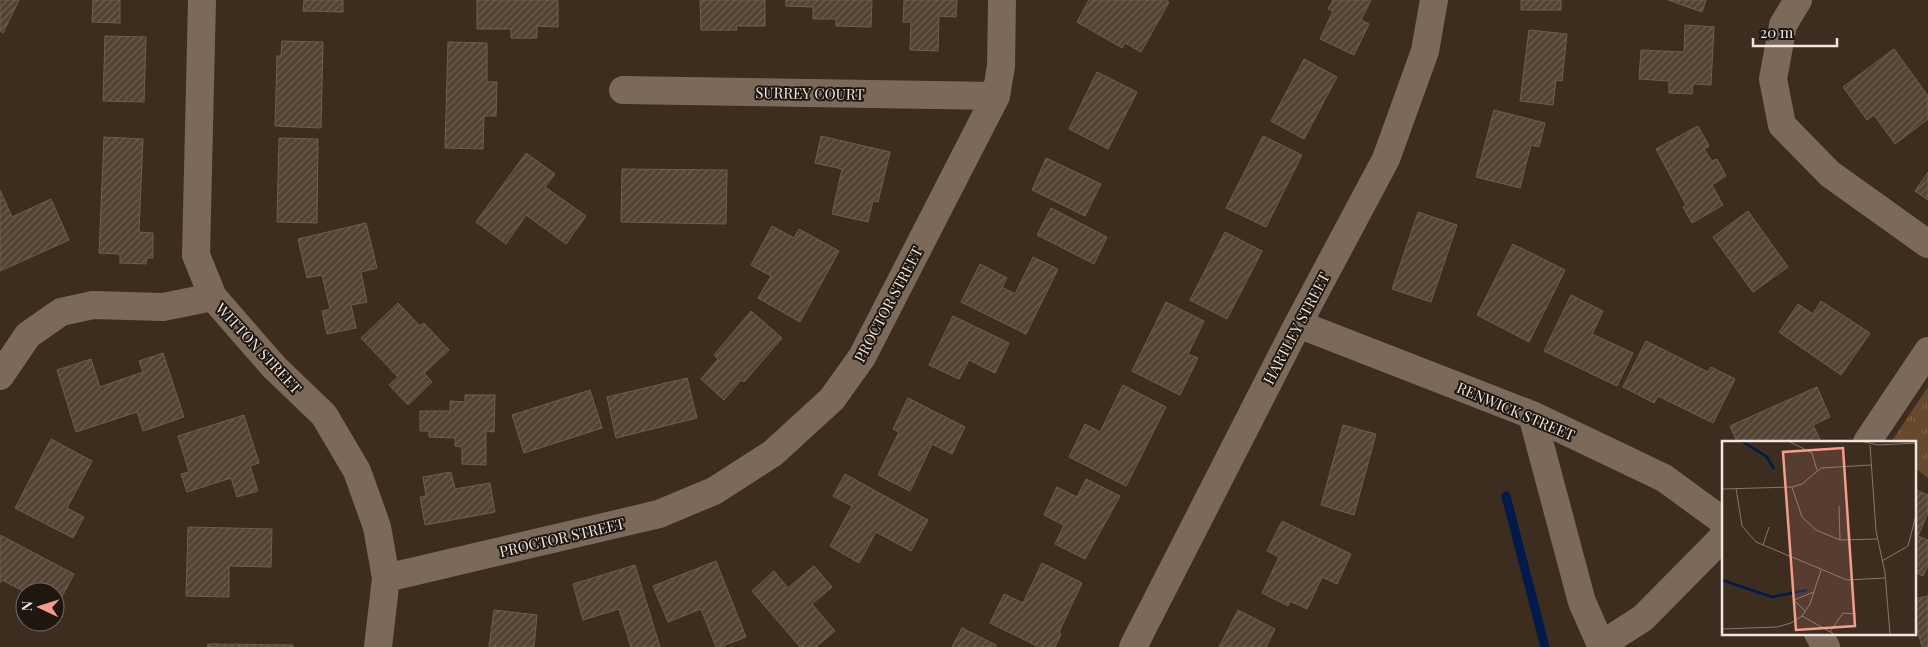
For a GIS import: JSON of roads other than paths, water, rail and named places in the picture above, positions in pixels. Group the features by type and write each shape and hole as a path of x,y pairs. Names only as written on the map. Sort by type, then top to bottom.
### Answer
{"street":[{"name":"WITTON STREET","path":"202,0 196,255 213,297 274,367 324,415 357,471 376,527 386,578 378,647"},
{"name":"PROCTOR STREET","path":"386,578 659,514 714,491 773,452 832,399 862,357 996,96 1001,66 1002,0"},
{"name":"HARTLEY STREET","path":"1132,647 1298,324 1386,159 1425,51 1434,0"},
{"path":"1798,0 1783,25 1773,79 1782,125 1830,174 1928,244"},
{"name":"SURREY COURT","path":"624,90 996,96"},
{"path":"0,376 28,336 61,312 93,305 163,307 213,297"},
{"name":"RENWICK STREET","path":"1298,324 1532,415 1664,478 1722,520"},
{"path":"1868,441 1928,351"},
{"path":"1532,415 1582,602 1600,644 1643,618 1722,538"},
{"path":"1819,634 1826,647"}],"waterway":[{"path":"1506,496 1545,647"}]}
